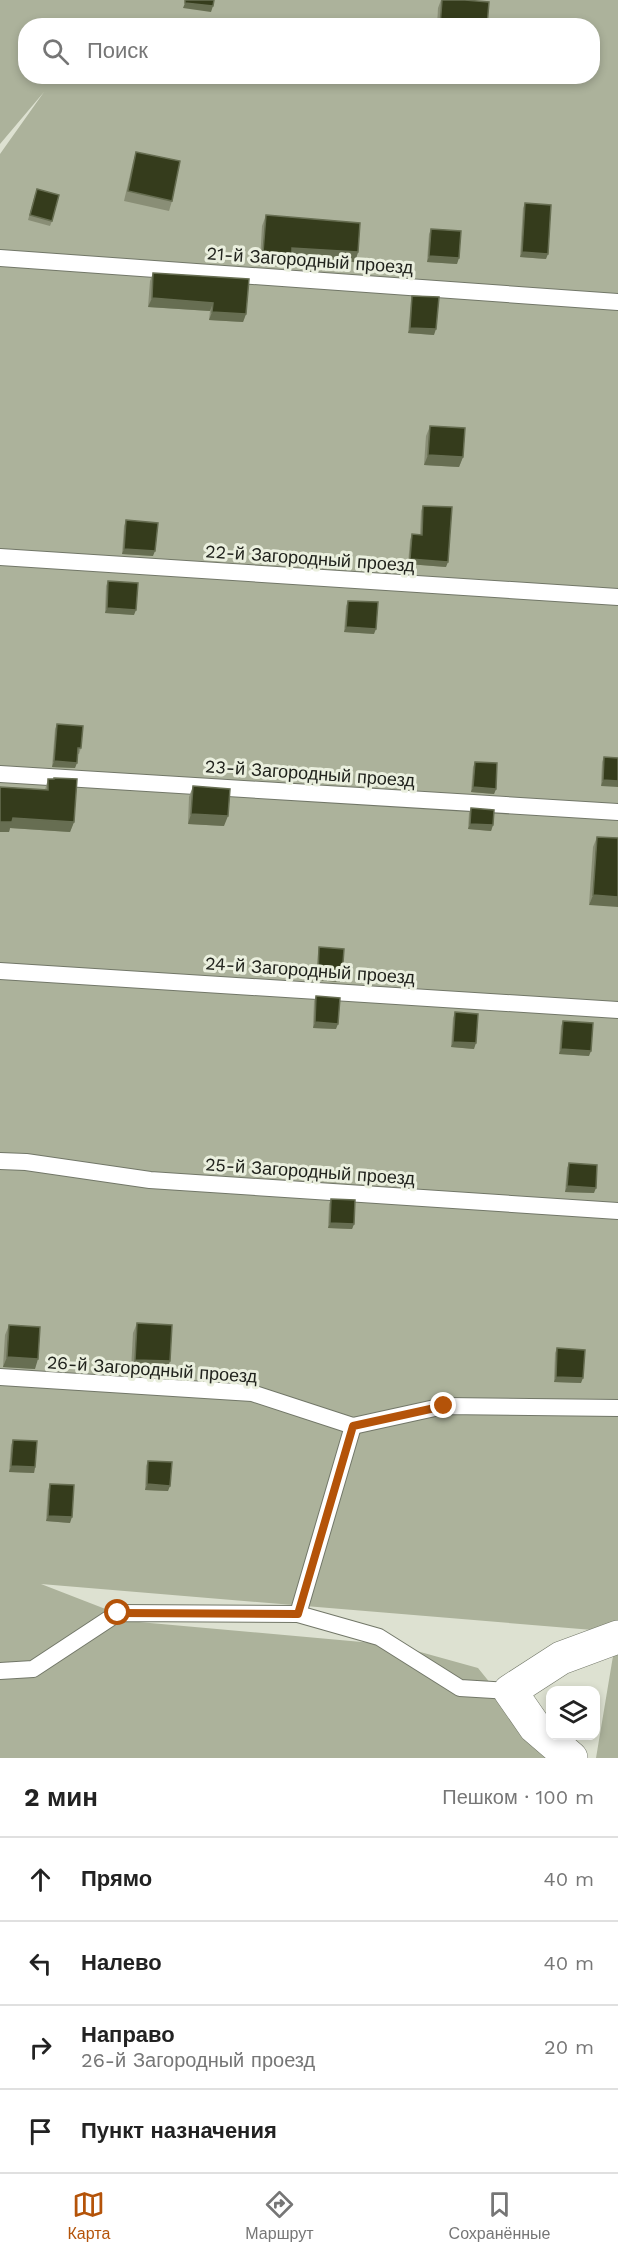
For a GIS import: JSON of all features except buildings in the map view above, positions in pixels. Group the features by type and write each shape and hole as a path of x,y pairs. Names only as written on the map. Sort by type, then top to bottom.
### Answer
{"street":[{"path":"571,1758 535,1727 510,1691 561,1658 618,1637"}],"lane":[{"name":"21-й Загородный проезд","path":"0,258 618,302"},
{"name":"22-й Загородный проезд","path":"0,557 618,597"},
{"name":"23-й Загородный проезд","path":"0,774 618,812"},
{"name":"24-й Загородный проезд","path":"0,971 618,1010"},
{"name":"25-й Загородный проезд","path":"0,1161 26,1162 150,1180 618,1211"},
{"name":"26-й Загородный проезд","path":"0,1377 252,1393 353,1426"},
{"path":"298,1614 353,1426 444,1406 618,1408"},
{"path":"0,1671 33,1669 118,1613 298,1614 380,1637 460,1688 510,1691"}],"green space":[{"path":"0,0 618,0 618,1758 596,1758 617,1632 41,1584 139,1622 395,1645 478,1668 551,1758 0,1758 0,154 44,92 0,144"}],"route":[{"path":"118,1613 298,1614 353,1426 444,1406"}]}
